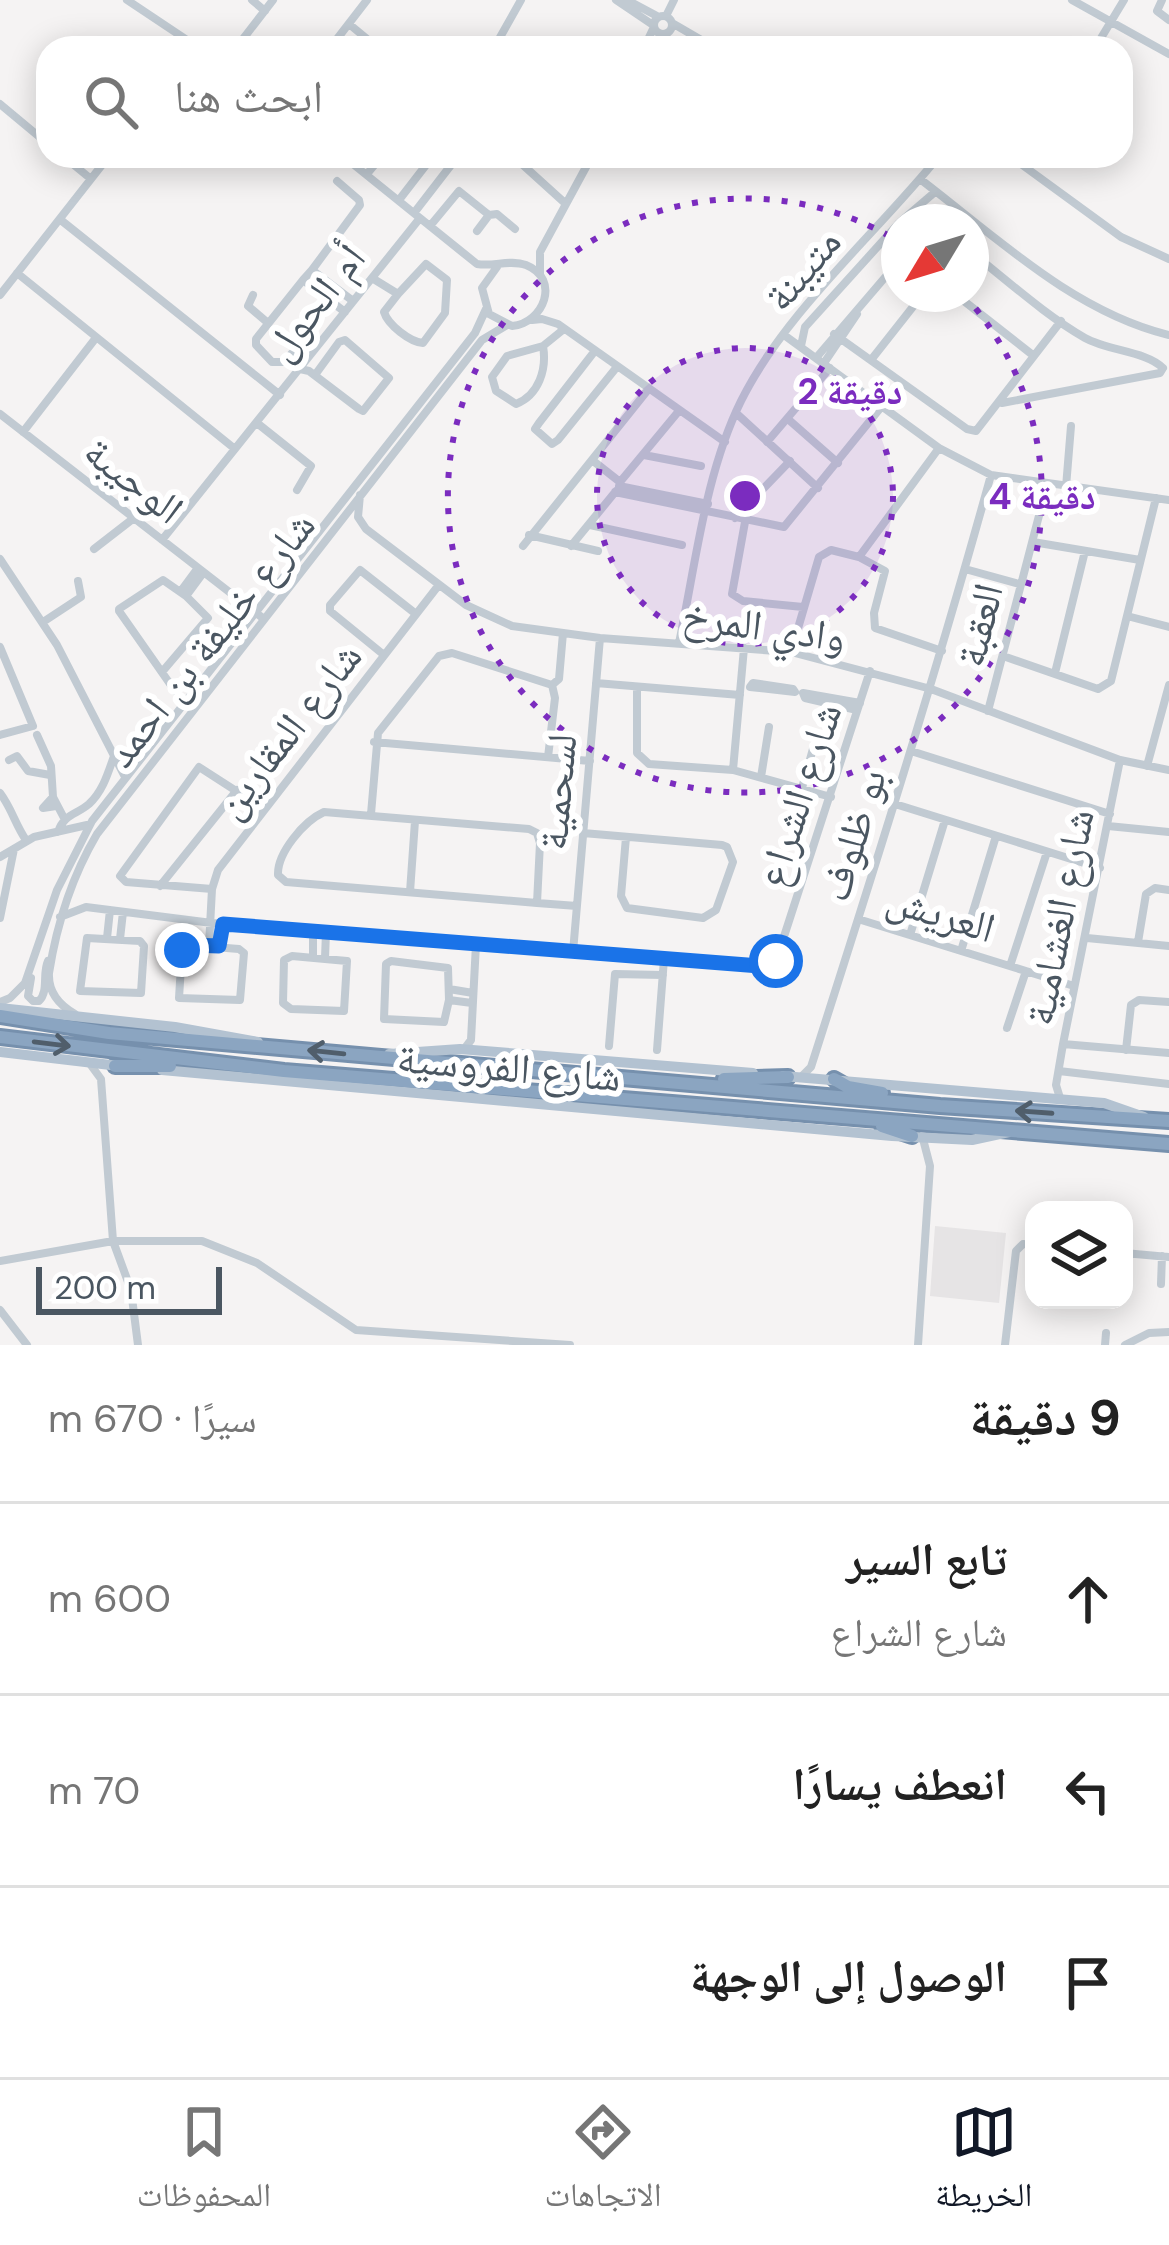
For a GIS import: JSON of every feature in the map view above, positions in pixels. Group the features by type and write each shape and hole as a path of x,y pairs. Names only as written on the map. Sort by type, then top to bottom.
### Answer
{"highway":[{"name":"شارع الفروسية","path":"0,1008 109,1033 929,1105 1169,1121"},
{"name":"شارع الفروسية","path":"0,1036 237,1067 1169,1144"},
{"path":"115,1066 237,1067"},
{"path":"663,1081 794,1077"},
{"path":"828,1080 929,1105"},
{"path":"526,1088 634,1104 660,1113"},
{"path":"780,1112 889,1127 916,1136"}],"main road":[{"name":"شارع الفروسية","path":"0,1008 194,1030 278,1046"},
{"name":"شارع الفروسية","path":"374,1056 468,1045 482,1051 828,1080 1054,1093 1114,1105 1151,1120"},
{"name":"شارع الفروسية","path":"0,1052 88,1064 916,1136 976,1140 1012,1131"}],"street":[{"path":"127,0 180,36"},
{"path":"252,0 265,10"},
{"path":"245,36 273,0"},
{"path":"340,36 368,0"},
{"path":"501,36 521,0"},
{"path":"616,0 688,36"},
{"path":"627,0 661,24"},
{"path":"654,36 674,0"},
{"path":"1072,0 1169,54"},
{"path":"1102,36 1124,0"},
{"path":"1162,0 1157,11 1169,20"},
{"path":"349,24 364,36"},
{"path":"0,104 36,134"},
{"path":"78,168 91,179"},
{"path":"0,295 100,168"},
{"path":"359,168 477,264 518,263 536,250 564,203"},
{"path":"367,174 372,168"},
{"path":"399,200 424,168"},
{"name":"أم الحول","path":"162,540 372,278 450,168"},
{"path":"526,168 564,203"},
{"path":"561,327 545,298 540,252 583,168"},
{"name":"متيبنة","path":"679,643 707,508 736,413 784,335 929,168"},
{"path":"1026,168 1121,237 1169,259"},
{"path":"920,179 1077,297 1118,319 1169,335"},
{"path":"292,353 278,364 261,352 256,340 360,205 337,181"},
{"path":"430,226 459,191 515,229"},
{"name":"متيبنة","path":"921,204 936,191"},
{"path":"477,231 489,215"},
{"path":"62,221 280,395"},
{"name":"متيبنة","path":"801,348 805,326 881,244"},
{"path":"518,263 540,277"},
{"path":"426,264 447,280 445,313 423,343 416,343 385,317 398,294 426,264"},
{"path":"477,264 486,309 507,325 532,320 561,327 725,442"},
{"path":"484,283 497,267"},
{"path":"989,267 1061,321 1105,347 1155,361 1162,371 999,403"},
{"path":"312,270 353,301"},
{"path":"17,273 236,450"},
{"path":"372,278 398,294"},
{"path":"303,280 345,312"},
{"path":"767,442 789,420 838,337 881,282"},
{"path":"253,295 248,305 268,323"},
{"path":"532,320 545,298"},
{"name":"شارع خليفة بن احمد","path":"0,1008 25,983 92,821 475,333 486,309"},
{"path":"871,360 909,312"},
{"path":"978,312 1034,356"},
{"path":"838,337 971,431 981,428 1061,321"},
{"name":"شارع خليفة بن احمد","path":"82,1018 56,999 48,984 60,917 87,850 119,802 482,340 507,325"},
{"path":"543,346 545,362 538,385 526,400 509,402 492,385 500,363 518,350 543,346 561,327"},
{"path":"784,335 939,448 991,475 1169,500"},
{"path":"23,432 95,339"},
{"path":"299,369 315,375 363,411 389,378 345,340 315,375"},
{"path":"594,352 539,423 537,434 552,444 557,440 616,368"},
{"path":"523,546 647,391"},
{"path":"592,460 618,487 734,519 784,527 882,406"},
{"path":"571,546 678,412"},
{"path":"736,413 818,488"},
{"name":"الوجيبة","path":"0,414 262,622"},
{"path":"789,420 838,463"},
{"path":"257,423 311,466 297,490"},
{"path":"1066,487 1071,426"},
{"path":"859,557 939,448"},
{"path":"644,455 701,466"},
{"path":"734,519 790,461"},
{"name":"بو ظلوف","path":"794,1077 811,1067 931,689 991,475"},
{"name":"العقبة","path":"988,710 1047,484"},
{"path":"361,495 358,517 366,529"},
{"path":"1003,656 1106,688 1156,498"},
{"path":"94,549 134,518"},
{"path":"745,521 732,594 743,601 803,607"},
{"path":"335,528 347,524 366,529"},
{"path":"590,524 682,544"},
{"name":"وادي المرخ","path":"366,529 438,586 498,621 600,638 791,652 931,689 1120,760 1169,770"},
{"path":"529,535 598,551"},
{"path":"1033,542 1140,560"},
{"path":"791,652 819,557 831,550 859,557 885,571 875,628 942,650"},
{"path":"1055,673 1085,551"},
{"path":"0,559 43,622 125,777"},
{"path":"965,569 1019,584"},
{"path":"183,594 201,570"},
{"path":"384,655 331,611 330,605 353,574 360,570 416,614"},
{"path":"163,673 208,618 163,580 118,609 175,691"},
{"path":"43,622 81,597 78,581"},
{"name":"شارع المقارين","path":"212,891 218,870 438,586"},
{"path":"1127,616 1169,627"},
{"path":"552,685 559,679 562,633"},
{"name":"لسحمية","path":"573,952 600,638"},
{"path":"0,647 33,726 0,735"},
{"path":"733,770 750,688 744,648"},
{"path":"370,814 374,742 446,652 552,685 555,698 548,757"},
{"name":"شارع الشراع","path":"60,917 86,907 223,924 772,965 870,671"},
{"path":"596,683 780,690"},
{"path":"1147,766 1169,685"},
{"path":"637,687 637,753 649,764 733,770 831,797"},
{"path":"819,698 858,707"},
{"path":"761,777 769,728"},
{"path":"38,735 51,766 54,801 64,818"},
{"path":"1155,736 1169,739"},
{"path":"802,788 816,738"},
{"path":"374,742 590,761"},
{"path":"911,751 1110,814"},
{"path":"114,754 141,757"},
{"path":"58,832 64,818 100,791 114,754"},
{"path":"9,760 16,756 28,771 50,775"},
{"name":"شارع الغشامية","path":"1054,1093 1120,760"},
{"path":"214,946 212,891 126,882 121,873 202,766 263,810"},
{"path":"160,886 238,790"},
{"path":"0,793 17,816 17,827 26,840"},
{"path":"895,804 1100,868"},
{"path":"537,903 540,843 529,829 324,812 315,816 278,865 278,875 286,882 537,903 577,906"},
{"path":"910,935 945,820"},
{"path":"0,856 26,840 78,830 92,821"},
{"path":"410,892 415,821"},
{"path":"1108,826 1169,832"},
{"path":"58,832 75,853"},
{"path":"583,833 626,837 727,848 733,862 716,910 703,918 627,908 621,896 626,837"},
{"path":"962,951 996,836"},
{"path":"0,918 15,847"},
{"path":"1010,966 1047,852"},
{"path":"1138,942 1146,894 1155,888 1169,890"},
{"path":"69,889 86,907"},
{"path":"107,938 110,910"},
{"path":"120,939 123,912"},
{"name":"العريش","path":"859,919 1074,986"},
{"path":"214,946 223,924"},
{"path":"313,931 313,957"},
{"path":"325,958 326,932"},
{"path":"1087,938 1169,946"},
{"path":"120,939 140,941 146,950 141,992 80,991 84,941 120,939"},
{"path":"468,1045 476,944"},
{"path":"190,945 214,946 239,949 246,957 240,1000 179,998 182,950 190,945"},
{"path":"34,953 28,992 37,1002 44,995 44,970 53,954"},
{"path":"313,957 342,959 349,965 341,1014 291,1009 283,1003 284,960 313,957"},
{"path":"657,1049 664,959"},
{"path":"391,961 446,966 449,995 446,1019 441,1023 388,1021 381,1015 386,964 391,961"},
{"path":"1007,1028 1026,970"},
{"path":"609,1046 615,974 663,974"},
{"path":"449,995 472,998"},
{"path":"1126,1050 1131,1005 1139,1000 1169,1002"},
{"path":"1064,1044 1169,1053"},
{"path":"88,1064 99,1073 102,1088 113,1241 131,1290 135,1343"},
{"path":"102,1088 115,1066"},
{"path":"811,1067 828,1080"},
{"path":"1058,1072 1169,1084"},
{"path":"916,1136 928,1147 930,1166 918,1345"},
{"path":"930,1166 944,1137"},
{"path":"0,1261 113,1241 177,1238 231,1250 356,1330 570,1345"},
{"path":"1005,1345 1016,1251 1025,1244"},
{"path":"1133,1254 1166,1256 1161,1284"},
{"path":"0,1310 27,1345"},
{"path":"1125,1345 1149,1333 1169,1332"},
{"path":"1105,1345 1106,1333"}],"shaded area":[{"path":"935,1226 1006,1233 999,1303 930,1296"}],"route":[{"path":"182,950 190,945 219,946 223,924 766,967 776,961"}]}
